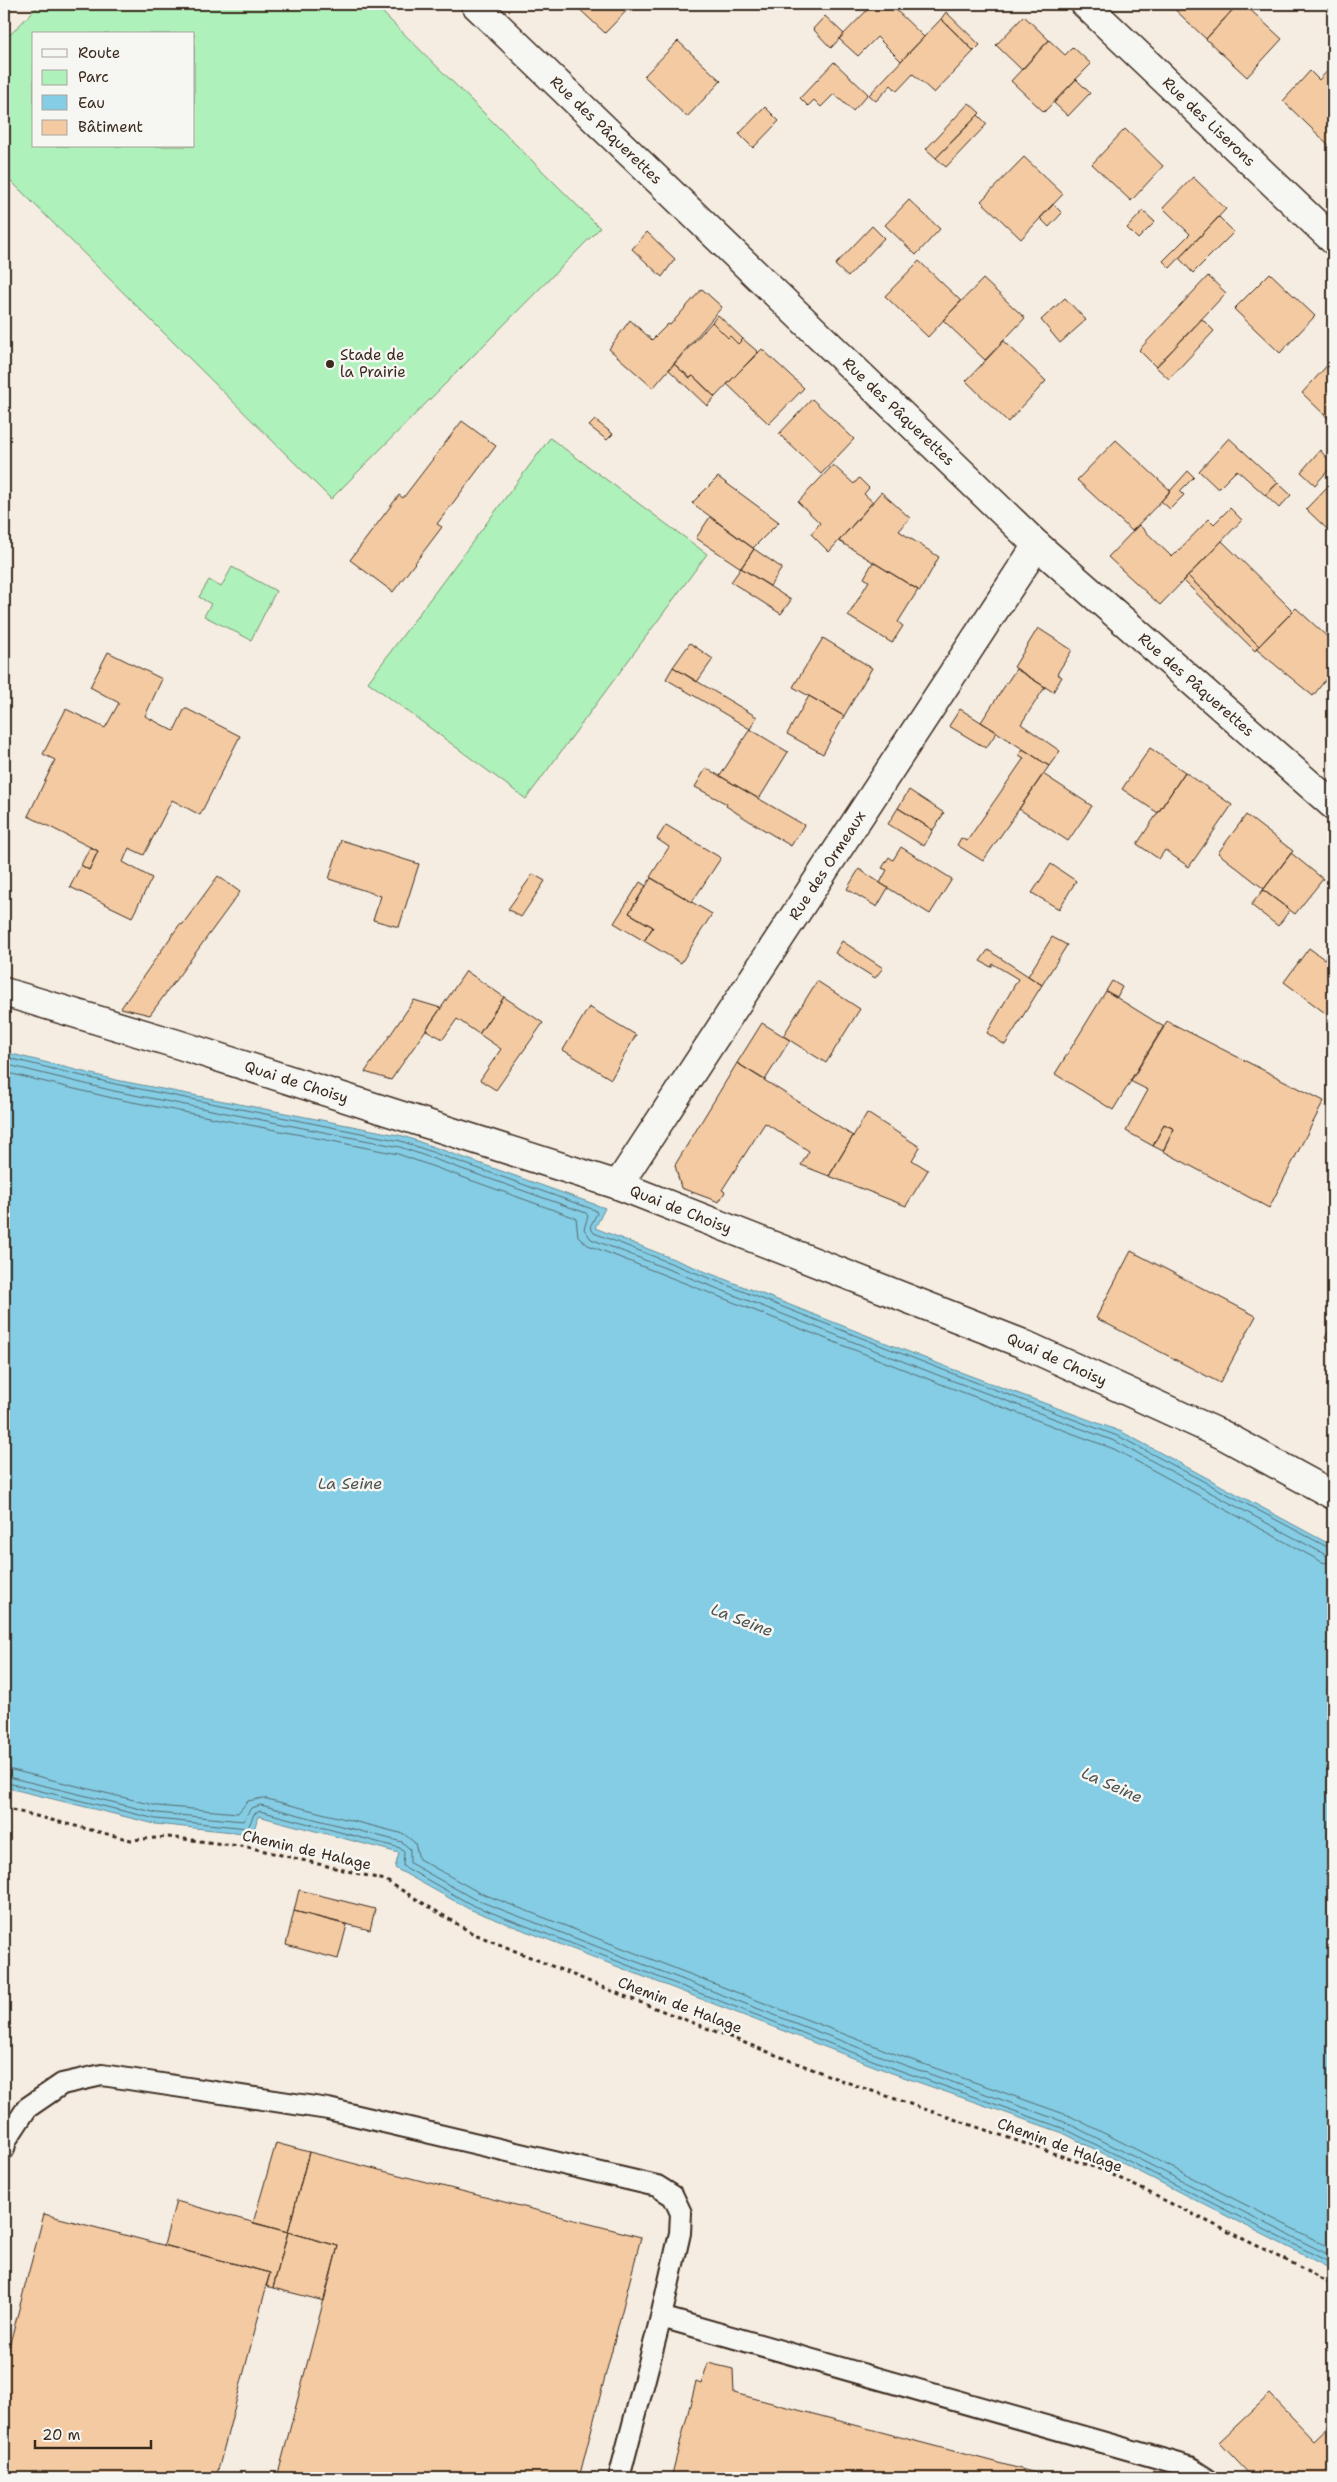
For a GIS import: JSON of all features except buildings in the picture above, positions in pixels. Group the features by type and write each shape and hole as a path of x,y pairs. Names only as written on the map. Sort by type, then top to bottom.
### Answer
{"street":[{"name":"Rue des Pâquerettes","path":"475,4 1037,545 1333,805"},
{"name":"Rue des Liserons","path":"1085,4 1333,240"},
{"name":"Rue des Ormeaux","path":"618,1185 1037,545"},
{"name":"Quai de Choisy","path":"4,992 178,1044 618,1185 1021,1343 1223,1435 1333,1495"}],"lane":[{"path":"4,2149 6,2140 26,2108 62,2084 102,2075 328,2109 657,2186 673,2196 681,2213 680,2233 661,2317 619,2478"},
{"path":"661,2317 1190,2467 1207,2478"}],"path":[{"name":"Chemin de Halage","path":"4,1808 131,1840 168,1837 248,1847 385,1880 472,1933 606,1988 843,2081 1105,2171 1292,2263 1333,2286"}],"green space":[{"name":"Stade de la Prairie","path":"40,4 374,4 600,228 331,499 4,174 4,41"},
{"path":"550,438 707,554 526,799 368,682"},
{"path":"232,567 276,591 251,640 204,616 211,604 199,597 209,580 221,587"}],"water":[{"name":"La Seine","path":"4,1052 116,1080 403,1136 605,1208 595,1228 952,1369 1122,1432 1333,1546 1333,2270 1063,2133 892,2073 469,1909 395,1868 399,1853 258,1816 253,1834 155,1824 4,1787"}],"place":[{"name":"Stade de la Prairie","path":"330,364"}]}
